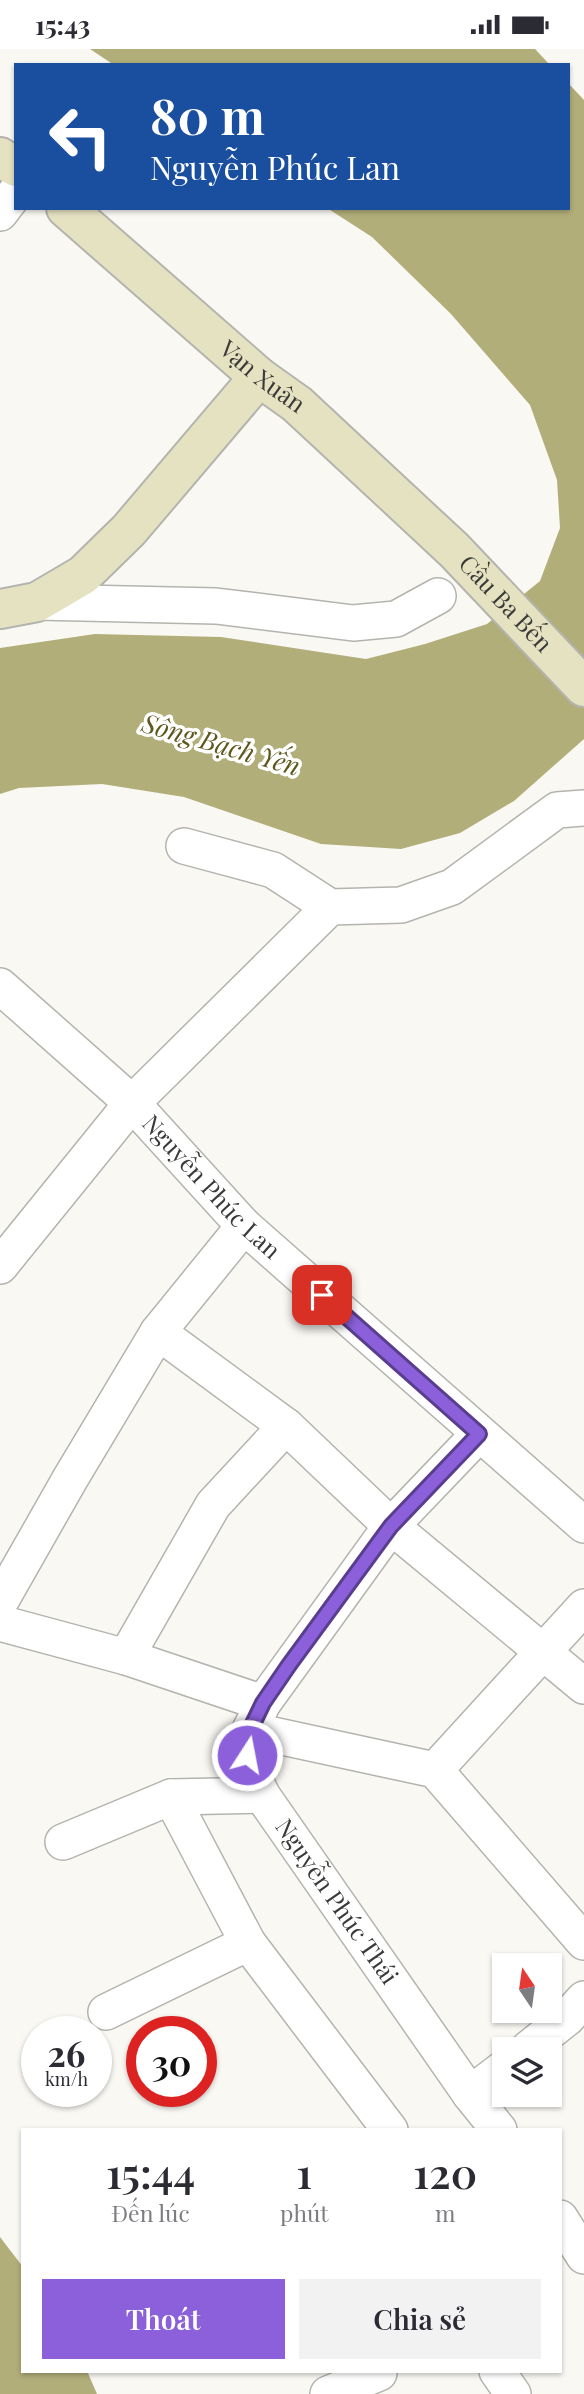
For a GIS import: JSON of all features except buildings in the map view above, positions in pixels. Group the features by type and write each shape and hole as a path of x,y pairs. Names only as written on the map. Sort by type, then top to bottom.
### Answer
{"street":[{"path":"0,213 14,195"},
{"name":"Vạn Xuân","path":"68,210 259,377 297,404 454,549"},
{"path":"37,602 83,575 129,530 259,377"},
{"name":"Cầu Ba Bến","path":"454,549 584,687"},
{"path":"0,609 37,602 216,606 353,623 396,619 438,596"},
{"path":"184,846 273,870 330,908 401,905 452,887 556,810 584,808"},
{"path":"0,1266 132,1103 330,908"},
{"name":"Nguyễn Phúc Lan","path":"0,986 132,1103 244,1226 584,1525"},
{"path":"0,1602 158,1332 244,1226"},
{"path":"158,1332 286,1426 391,1526 584,1686"},
{"path":"126,1657 213,1505 286,1426"},
{"path":"256,1717 391,1526 479,1434"},
{"path":"435,1769 584,1607"},
{"path":"0,1623 126,1657 256,1717 435,1769 584,1943"},
{"name":"Nguyễn Phúc Thái","path":"256,1717 247,1755 262,1795 470,2094 497,2128"},
{"path":"63,1842 172,1797 262,1795"},
{"path":"172,1797 248,1943 388,2128"},
{"path":"107,2012 248,1943"},
{"path":"547,2037 578,2017"},
{"path":"470,2094 492,2077"},
{"path":"562,2221 584,2256"},
{"path":"498,2373 513,2394"},
{"path":"328,2394 382,2380"}],"water":[{"path":"90,49 535,49 548,63 111,63"},
{"name":"Sông Bạch Yến","path":"570,85 584,100 584,739 514,801 460,833 401,849 321,844 184,797 102,784 19,788 0,794 0,648 95,634 221,637 366,659 487,624 540,581 560,528 557,480 530,405 451,314 372,237 330,210 570,210"},
{"path":"0,2237 21,2264 21,2373 88,2373 97,2394 0,2394"}],"route":[{"path":"247,1755 250,1730 263,1703 289,1665 391,1526 479,1434 322,1295"}]}
